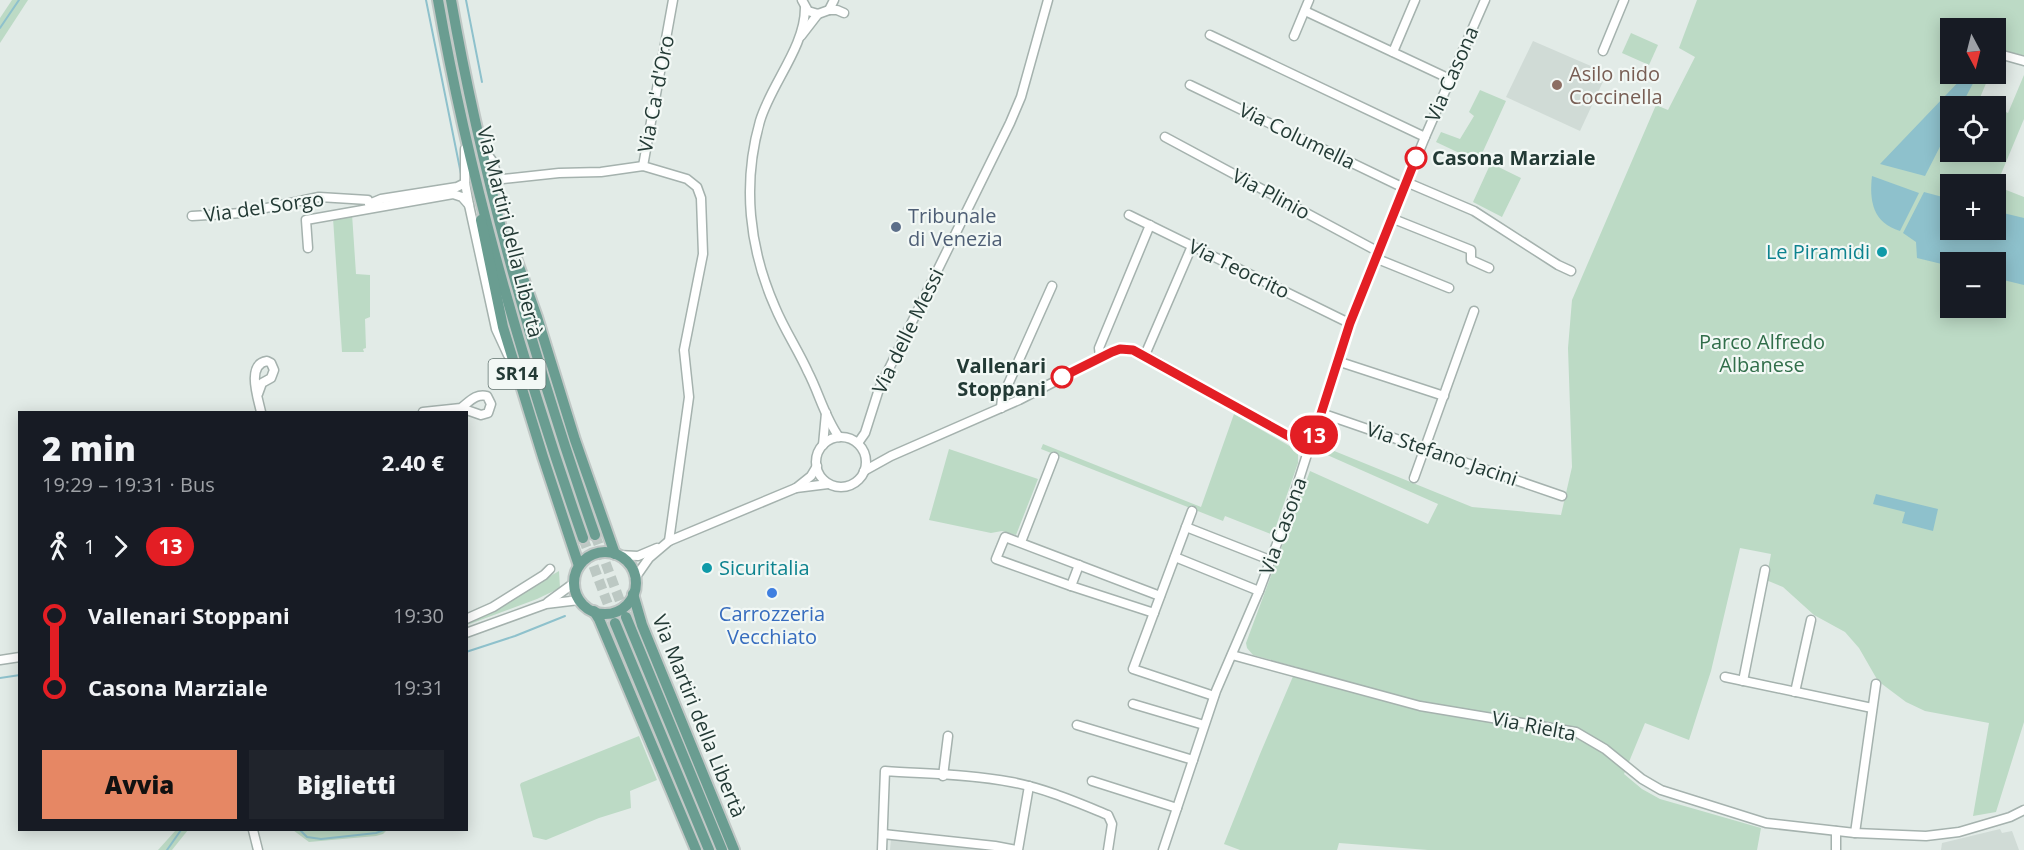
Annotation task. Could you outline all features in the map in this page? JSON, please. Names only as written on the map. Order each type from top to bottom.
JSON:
[{"type":"main road","name":"Via Martiri della Libertà","points":[[438,0],[476,178],[530,377],[584,538]]},
{"type":"main road","name":"Via Martiri della Libertà","points":[[451,0],[498,216],[546,391],[595,535]]},
{"type":"main road","name":"SR14","points":[[476,178],[483,236],[502,327],[579,566]]},
{"type":"main road","name":"SR14","points":[[498,216],[518,262],[573,434],[617,554]]},
{"type":"main road","points":[[594,611],[612,612],[628,603],[633,594],[635,578],[632,569],[617,554],[605,552],[586,558],[579,566],[574,583],[579,600],[594,611],[599,619],[696,850]]},
{"type":"main road","name":"Via Martiri della Libertà","points":[[633,594],[645,632],[734,850]]},
{"type":"main road","name":"Via Martiri della Libertà","points":[[626,617],[722,850]]},
{"type":"main road","points":[[615,623],[709,850]]},
{"type":"street","name":"Via Ca' d'Oro","points":[[668,542],[689,397],[684,350],[702,264],[703,213],[700,192],[693,183],[687,179],[643,166],[673,0]]},
{"type":"street","points":[[803,4],[812,13],[818,14],[829,10],[845,11],[835,0],[829,10]]},
{"type":"street","name":"Via delle Messi","points":[[855,441],[865,429],[879,389],[1012,117],[1048,0]]},
{"type":"street","points":[[1299,0],[1394,52],[1450,79]]},
{"type":"street","points":[[1394,52],[1415,0]]},
{"type":"street","name":"Via Casona","points":[[1232,655],[1291,507],[1337,361],[1376,255],[1485,0]]},
{"type":"street","points":[[1603,51],[1624,0]]},
{"type":"street","points":[[798,39],[803,4]]},
{"type":"street","points":[[1294,36],[1307,5]]},
{"type":"street","points":[[818,14],[798,39],[767,101],[760,121],[749,176],[750,218],[755,250],[775,308],[839,437]]},
{"type":"street","points":[[1210,35],[1425,137]]},
{"type":"street","points":[[2006,56],[2024,61]]},
{"type":"street","name":"Via Columella","points":[[1190,84],[1405,185]]},
{"type":"street","points":[[466,134],[465,183],[469,205],[496,329],[514,363]]},
{"type":"street","name":"Via Plinio","points":[[1165,137],[1376,255]]},
{"type":"street","points":[[481,144],[492,162],[497,177],[503,179],[643,166]]},
{"type":"street","name":"Via del Sorgo","points":[[369,205],[381,199],[460,186],[465,183]]},
{"type":"street","points":[[1405,185],[1474,211],[1571,271]]},
{"type":"street","name":"Via del Sorgo","points":[[308,248],[306,220],[369,205],[453,194],[462,196],[469,205]]},
{"type":"street","name":"Via del Sorgo","points":[[192,216],[242,213],[319,197],[368,200],[369,205]]},
{"type":"street","name":"Via Teocrito","points":[[1129,215],[1350,323]]},
{"type":"street","points":[[1391,218],[1471,249],[1471,260],[1489,268]]},
{"type":"street","points":[[1100,357],[1099,348],[1150,225]]},
{"type":"street","points":[[1145,355],[1192,246]]},
{"type":"street","points":[[1376,255],[1449,288]]},
{"type":"street","points":[[1001,408],[1002,398],[1052,286]]},
{"type":"street","points":[[1414,478],[1474,311]]},
{"type":"street","points":[[864,471],[891,456],[1001,408],[1120,349],[1133,350],[1145,355],[1310,448]]},
{"type":"street","points":[[1337,361],[1444,396]]},
{"type":"street","points":[[258,394],[261,411]]},
{"type":"street","points":[[432,411],[461,408]]},
{"type":"street","points":[[823,445],[839,437],[855,441],[865,454],[867,462],[858,481],[852,485],[837,487],[822,480],[817,458],[823,445],[826,413]]},
{"type":"street","name":"Via Stefano Jacini","points":[[1322,413],[1562,496]]},
{"type":"street","points":[[865,454],[876,457],[891,456]]},
{"type":"street","points":[[1021,543],[1054,457]]},
{"type":"street","points":[[617,554],[638,556],[796,488],[811,476],[817,466]]},
{"type":"street","points":[[796,488],[829,484]]},
{"type":"street","points":[[1192,511],[1132,669],[1214,696]]},
{"type":"street","points":[[1186,527],[1270,560]]},
{"type":"street","points":[[1154,613],[996,559],[1005,537],[1160,596]]},
{"type":"street","points":[[635,578],[645,563],[668,542]]},
{"type":"street","points":[[1175,557],[1258,591]]},
{"type":"street","points":[[1071,586],[1079,565]]},
{"type":"street","points":[[468,618],[493,607],[544,575],[550,568]]},
{"type":"street","points":[[1743,681],[1765,570]]},
{"type":"street","points":[[546,604],[574,583]]},
{"type":"street","points":[[468,632],[546,604],[579,600]]},
{"type":"street","points":[[1795,692],[1811,620]]},
{"type":"street","points":[[1163,850],[1214,696],[1232,655]]},
{"type":"street","name":"Via Rielta","points":[[1232,655],[1420,706],[1568,729],[1593,740],[1641,779],[1669,793],[1766,823],[1855,833],[1926,836],[1959,832],[2010,817],[2024,810]]},
{"type":"street","points":[[0,660],[18,657]]},
{"type":"street","points":[[1725,677],[1872,708]]},
{"type":"street","points":[[1855,833],[1876,684]]},
{"type":"street","points":[[1133,704],[1204,725]]},
{"type":"street","points":[[1077,725],[1193,760]]},
{"type":"street","points":[[943,776],[948,736]]},
{"type":"street","points":[[882,850],[885,771],[992,779],[1029,786],[1108,815],[1112,824],[1108,850]]},
{"type":"street","points":[[1092,782],[1177,808]]},
{"type":"street","points":[[883,834],[1017,850],[1029,786]]},
{"type":"street","points":[[253,831],[258,850]]},
{"type":"street","points":[[1836,831],[1836,850]]},
{"type":"shaded area","name":"Asilo nido Coccinella","points":[[1533,41],[1607,73],[1580,131],[1506,97]]},
{"type":"shaded area","points":[[2000,829],[2002,833],[2012,831],[2019,850],[1941,850],[1942,843]]},
{"type":"shaded area","points":[[891,839],[982,847],[982,850],[890,850]]},
{"type":"green space","points":[[12,0],[28,0],[0,43],[0,18]]},
{"type":"green space","name":"Parco Alfredo Albanese","points":[[1697,0],[2024,0],[2024,59],[2006,55],[2006,18],[1940,18],[1940,84],[1986,84],[1981,96],[1940,96],[1940,162],[2006,162],[2006,112],[2008,113],[2024,75],[2024,119],[2001,174],[1940,174],[1940,240],[2006,240],[2006,190],[2024,197],[2024,722],[1996,812],[1973,816],[1989,723],[1925,711],[1906,702],[1878,681],[1859,648],[1845,632],[1814,615],[1783,587],[1766,580],[1771,554],[1740,548],[1711,671],[1689,740],[1645,723],[1624,774],[1642,789],[1660,799],[1761,828],[1757,850],[1428,850],[1339,843],[1337,850],[1240,850],[1224,844],[1297,667],[1253,655],[1246,643],[1310,471],[1428,524],[1438,504],[1325,454],[1323,457],[1319,455],[1322,446],[1472,507],[1561,515],[1572,467],[1568,348],[1572,300],[1656,105],[1668,110],[1695,57],[1679,48]]},
{"type":"green space","points":[[1631,33],[1658,45],[1649,65],[1622,53]]},
{"type":"green space","points":[[1480,90],[1506,101],[1480,158],[1521,178],[1502,217],[1473,202],[1489,167],[1436,142],[1441,132],[1460,139],[1474,116],[1469,112]]},
{"type":"green space","points":[[352,214],[356,274],[370,275],[370,317],[365,319],[366,348],[363,349],[364,352],[342,352],[333,218]]},
{"type":"green space","points":[[1234,414],[1293,448],[1298,454],[1298,463],[1273,535],[1225,516],[1223,521],[1041,449],[1043,444],[1201,507]]},
{"type":"green space","points":[[949,449],[1038,479],[1016,535],[1002,531],[991,533],[929,520]]},
{"type":"green space","points":[[559,571],[560,588],[468,625],[468,622]]},
{"type":"green space","points":[[639,736],[657,780],[630,791],[631,808],[599,818],[546,840],[533,837],[521,783]]},
{"type":"green space","points":[[175,831],[187,831],[172,850],[158,850]]},
{"type":"green space","points":[[294,831],[386,831],[376,836],[309,842]]},
{"type":"water","points":[[1956,84],[1973,84],[1966,96],[1945,96]]},
{"type":"water","points":[[1940,101],[1940,147],[1925,176],[1880,164]]},
{"type":"water","points":[[1872,176],[1919,193],[1900,231],[1884,223],[1878,217],[1872,202]]},
{"type":"water","points":[[1924,192],[1940,196],[1940,240],[2006,240],[2006,214],[2024,218],[2024,285],[2006,281],[2006,252],[1940,252],[1940,264],[1917,258],[1916,242],[1903,233]]},
{"type":"water","points":[[1876,494],[1938,509],[1933,531],[1902,523],[1905,512],[1873,504]]},
{"type":"waterway","points":[[0,28],[19,0]]},
{"type":"waterway","points":[[426,0],[461,174]]},
{"type":"waterway","points":[[466,0],[482,82]]},
{"type":"waterway","points":[[468,651],[565,616]]},
{"type":"waterway","points":[[0,678],[18,675]]},
{"type":"waterway","points":[[167,850],[180,831]]},
{"type":"waterway","points":[[301,831],[307,837],[321,839],[381,831]]},
{"type":"tunnel","points":[[595,535],[626,617]]},
{"type":"tunnel","points":[[583,538],[615,623]]},
{"type":"bus line","name":"13","points":[[1062,377],[1112,352],[1120,349],[1133,350],[1310,448],[1350,323],[1416,158]]},
{"type":"place","name":"Asilo nido Coccinella","points":[[1557,85]]},
{"type":"place","name":"Casona Marziale","points":[[1416,158]]},
{"type":"place","name":"Tribunale di Venezia","points":[[896,227]]},
{"type":"place","name":"Le Piramidi","points":[[1882,252]]},
{"type":"place","name":"Vallenari Stoppani","points":[[1062,377]]},
{"type":"place","name":"Sicuritalia","points":[[707,568]]},
{"type":"place","name":"Carrozzeria Vecchiato","points":[[772,593]]}]
